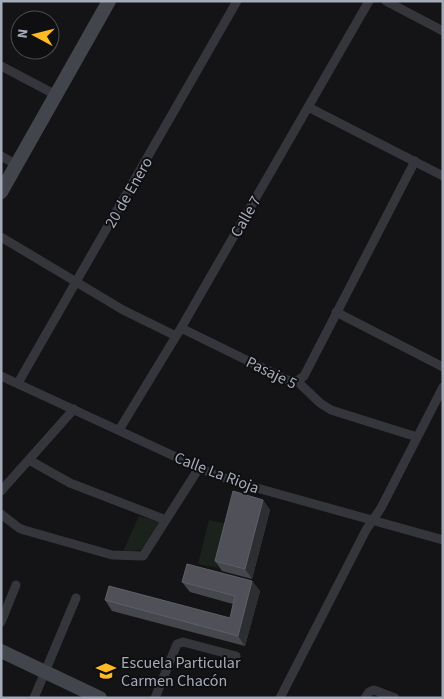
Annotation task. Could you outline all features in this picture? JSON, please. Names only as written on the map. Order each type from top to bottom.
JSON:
[{"type":"street","points":[[1,192],[109,1]]},
{"type":"street","name":"20 de Enero","points":[[18,383],[237,1]]},
{"type":"street","name":"Calle 7","points":[[119,430],[178,332],[369,1]]},
{"type":"street","points":[[386,1],[443,31]]},
{"type":"street","points":[[1,66],[56,95]]},
{"type":"street","points":[[308,107],[443,176]]},
{"type":"street","points":[[1,156],[17,165]]},
{"type":"street","points":[[297,381],[304,376],[415,162]]},
{"type":"street","name":"Pasaje 5","points":[[1,237],[139,319],[178,332],[287,380],[297,381],[320,403],[331,410],[417,437]]},
{"type":"street","points":[[336,312],[443,367]]},
{"type":"street","name":"Calle La Rioja","points":[[1,376],[74,408],[199,468],[235,482],[443,540]]},
{"type":"street","points":[[280,698],[366,530],[381,508],[417,437],[440,402],[443,387]]},
{"type":"street","points":[[1,491],[74,408]]},
{"type":"street","points":[[29,460],[70,483],[166,520]]},
{"type":"street","points":[[1,514],[24,530],[112,555],[143,556],[199,468]]},
{"type":"street","points":[[1,622],[16,585]]},
{"type":"street","points":[[34,698],[76,598]]},
{"type":"street","points":[[155,698],[177,644],[183,642],[236,656]]},
{"type":"street","points":[[1,651],[100,698]]},
{"type":"street","points":[[366,696],[374,690],[395,698]]},
{"type":"shaded area","points":[[139,516],[159,522],[141,550],[123,551]]},
{"type":"shaded area","points":[[209,520],[228,524],[217,568],[198,564]]},
{"type":"building","points":[[233,491],[263,500],[245,569],[215,561]]},
{"type":"building","points":[[187,564],[252,581],[238,636],[105,600],[109,586],[230,618],[235,596],[182,582]]},
{"type":"place","name":"Escuela Particular Carmen Chacón","points":[[106,671]]}]
